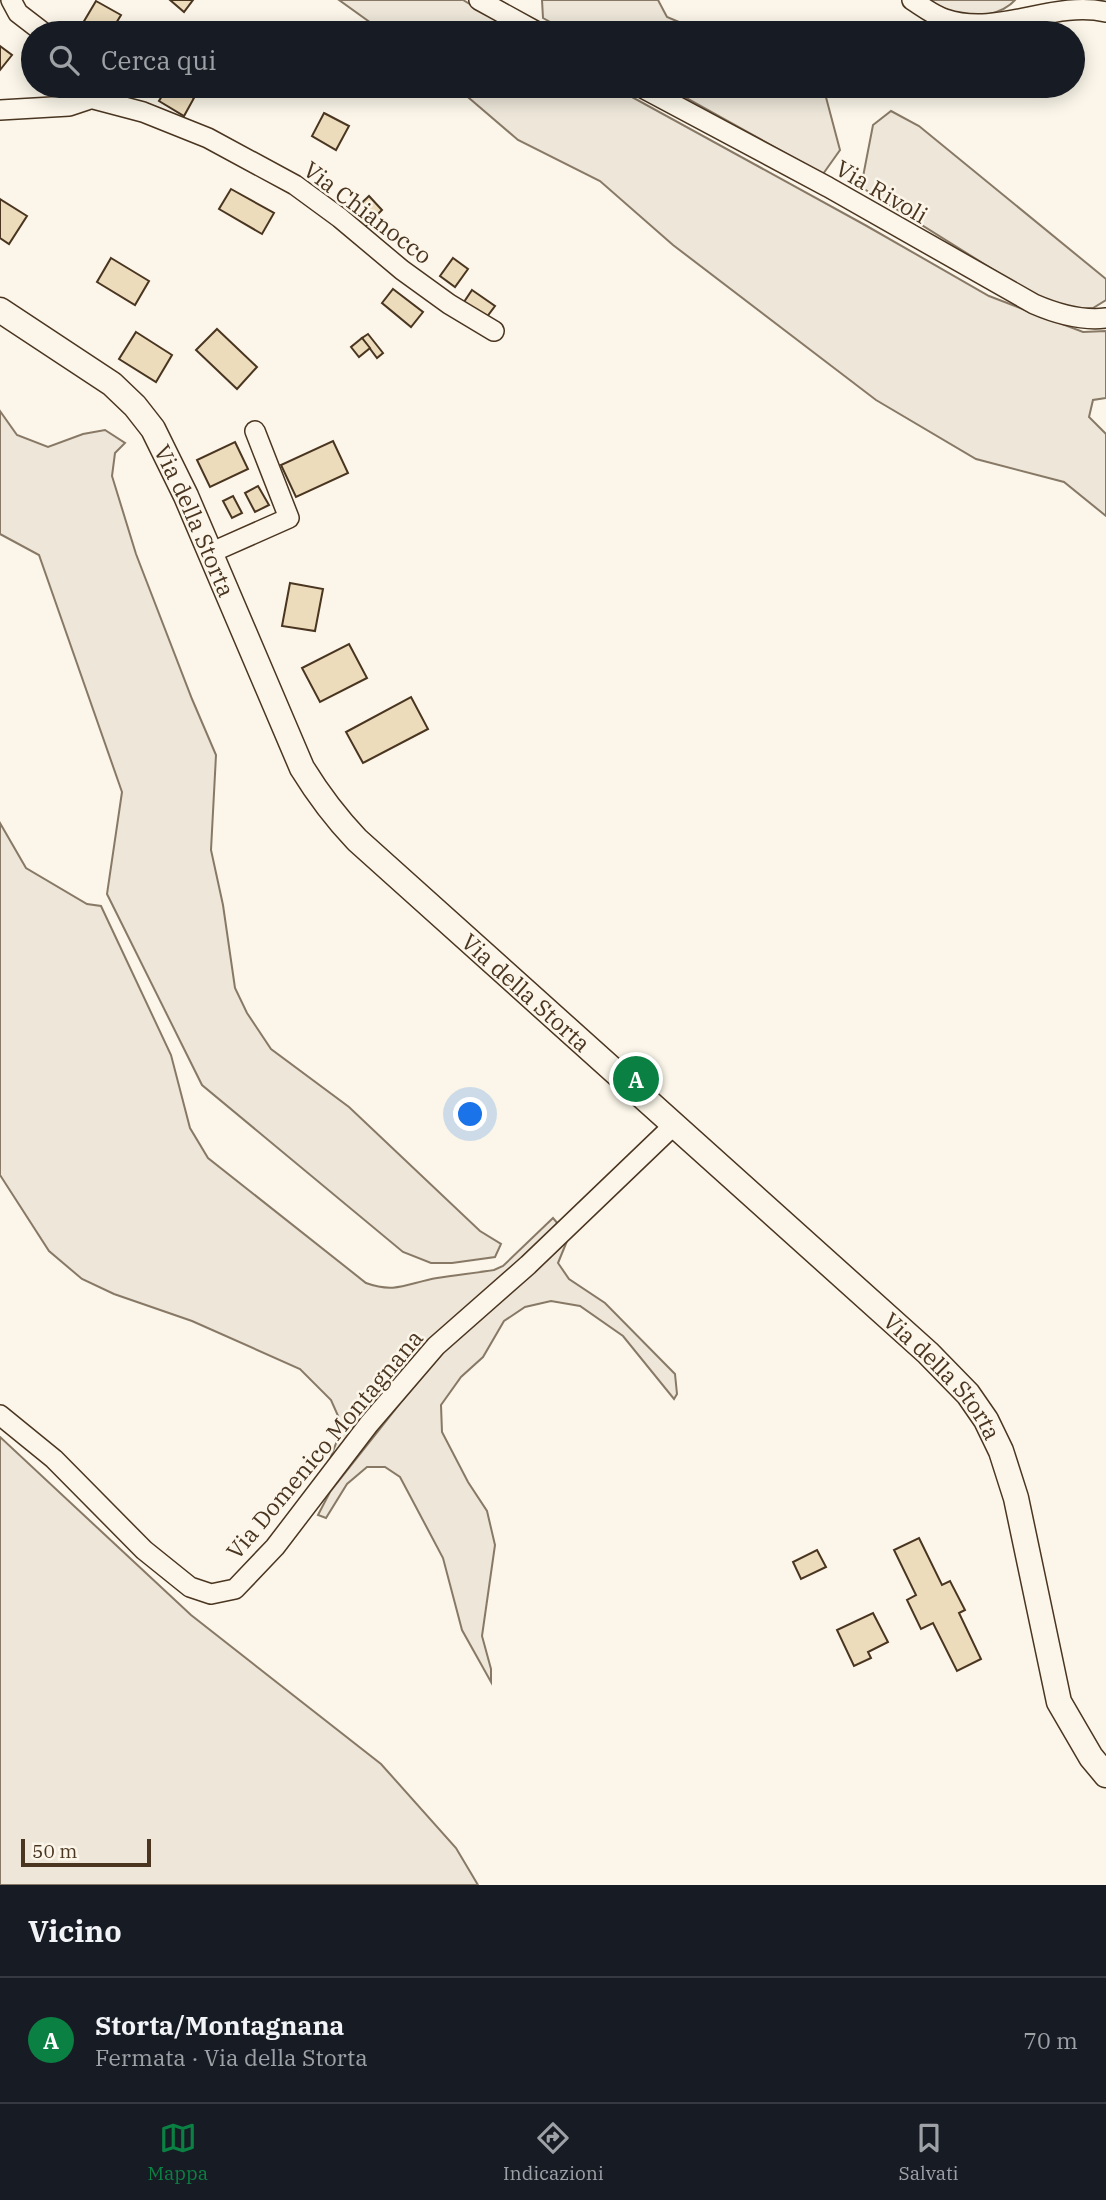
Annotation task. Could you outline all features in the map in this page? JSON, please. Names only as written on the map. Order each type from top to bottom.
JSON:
[{"type":"main road","name":"Via della Storta","points":[[0,310],[112,384],[135,406],[153,429],[174,470],[302,768],[328,807],[356,840],[928,1353],[968,1394],[986,1420],[1001,1451],[1016,1498],[1059,1702],[1091,1757],[1106,1775]]},
{"type":"street","points":[[11,0],[18,13],[28,21]]},
{"type":"street","points":[[479,0],[517,21]]},
{"type":"street","points":[[912,0],[930,13],[952,21]]},
{"type":"street","points":[[1000,21],[1080,8],[1106,12]]},
{"type":"street","points":[[0,110],[69,106],[83,98]]},
{"type":"street","name":"Via Chianocco","points":[[108,98],[208,138],[295,185],[341,218],[410,276],[494,331]]},
{"type":"street","name":"Via Rivoli","points":[[661,98],[828,187],[1034,304],[1053,313],[1078,318],[1106,318]]},
{"type":"street","points":[[210,553],[289,518],[255,431]]},
{"type":"street","name":"Via Domenico Montagnana","points":[[0,1415],[54,1459],[144,1550],[190,1587],[211,1594],[235,1589],[275,1547],[369,1424],[436,1346],[528,1265],[674,1125]]},
{"type":"shaded area","points":[[339,0],[463,0],[498,21],[368,21]]},
{"type":"shaded area","points":[[542,0],[658,0],[667,17],[676,21],[548,21],[543,18]]},
{"type":"shaded area","points":[[920,0],[1015,0],[996,12],[964,17],[948,14]]},
{"type":"shaded area","points":[[469,98],[634,98],[989,296],[1083,332],[1106,331],[1106,398],[1093,400],[1089,417],[1106,434],[1106,516],[1064,482],[976,459],[876,400],[673,245],[600,181],[518,140]]},
{"type":"shaded area","points":[[687,98],[826,98],[840,150],[823,174]]},
{"type":"shaded area","points":[[891,111],[919,126],[1106,279],[1106,300],[1093,308],[1070,310],[1032,294],[861,187],[873,125]]},
{"type":"shaded area","points":[[0,411],[17,435],[48,447],[83,434],[105,430],[125,443],[115,453],[112,476],[136,554],[216,755],[211,850],[223,905],[235,988],[247,1013],[271,1049],[349,1107],[480,1231],[501,1244],[495,1257],[431,1263],[403,1252],[202,1085],[107,894],[122,792],[39,555],[0,534]]},
{"type":"shaded area","points":[[0,823],[26,868],[87,904],[101,906],[171,1055],[190,1128],[208,1158],[366,1283],[394,1288],[437,1278],[494,1270],[503,1266],[553,1218],[559,1225],[404,1374],[388,1381],[375,1408],[330,1459],[338,1438],[339,1418],[331,1400],[300,1369],[192,1321],[114,1294],[82,1279],[49,1251],[0,1175]]},
{"type":"shaded area","points":[[567,1241],[558,1263],[569,1279],[605,1303],[675,1374],[677,1394],[674,1399],[623,1336],[580,1306],[551,1301],[525,1307],[504,1321],[483,1357],[461,1377],[441,1405],[442,1432],[468,1482],[487,1511],[495,1545],[482,1636],[491,1669],[491,1682],[462,1630],[443,1558],[400,1477],[385,1467],[367,1467],[347,1484],[326,1518],[318,1515],[330,1492],[462,1330],[528,1278]]},
{"type":"shaded area","points":[[0,1437],[191,1615],[381,1764],[456,1848],[478,1885],[0,1885]]},
{"type":"building","points":[[170,0],[193,0],[184,12]]},
{"type":"building","points":[[96,1],[121,15],[117,21],[84,21]]},
{"type":"building","points":[[0,46],[12,55],[0,70]]},
{"type":"building","points":[[161,98],[194,98],[184,116],[159,101]]},
{"type":"building","points":[[324,113],[349,126],[336,150],[312,136]]},
{"type":"building","points":[[231,189],[274,213],[262,234],[219,209]]},
{"type":"building","points":[[369,196],[382,210],[365,227],[351,213]]},
{"type":"building","points":[[0,199],[27,216],[9,244],[0,238]]},
{"type":"building","points":[[111,258],[149,281],[135,305],[97,282]]},
{"type":"building","points":[[453,258],[468,269],[455,287],[440,276]]},
{"type":"building","points":[[393,289],[423,312],[411,327],[382,303]]},
{"type":"building","points":[[472,290],[495,306],[486,318],[464,302]]},
{"type":"building","points":[[217,329],[257,367],[237,389],[196,350]]},
{"type":"building","points":[[136,332],[172,355],[156,382],[119,359]]},
{"type":"building","points":[[368,334],[383,353],[377,358],[362,338]]},
{"type":"building","points":[[362,338],[370,348],[359,357],[351,347]]},
{"type":"building","points":[[333,441],[348,473],[296,497],[281,465]]},
{"type":"building","points":[[235,442],[248,469],[210,487],[197,460]]},
{"type":"building","points":[[258,486],[269,505],[255,512],[245,493]]},
{"type":"building","points":[[233,496],[242,513],[232,518],[223,501]]},
{"type":"building","points":[[290,583],[323,589],[315,631],[282,626]]},
{"type":"building","points":[[349,644],[367,678],[320,702],[302,668]]},
{"type":"building","points":[[411,697],[428,729],[363,763],[346,732]]},
{"type":"building","points":[[919,1538],[942,1585],[950,1581],[965,1610],[959,1613],[981,1659],[957,1671],[933,1623],[921,1629],[907,1600],[916,1595],[894,1550]]},
{"type":"building","points":[[817,1550],[826,1567],[801,1579],[793,1562]]},
{"type":"building","points":[[873,1613],[888,1642],[868,1652],[871,1658],[854,1666],[837,1630]]},
{"type":"place","name":"Storta/Montagnana","points":[[636,1079]]}]
